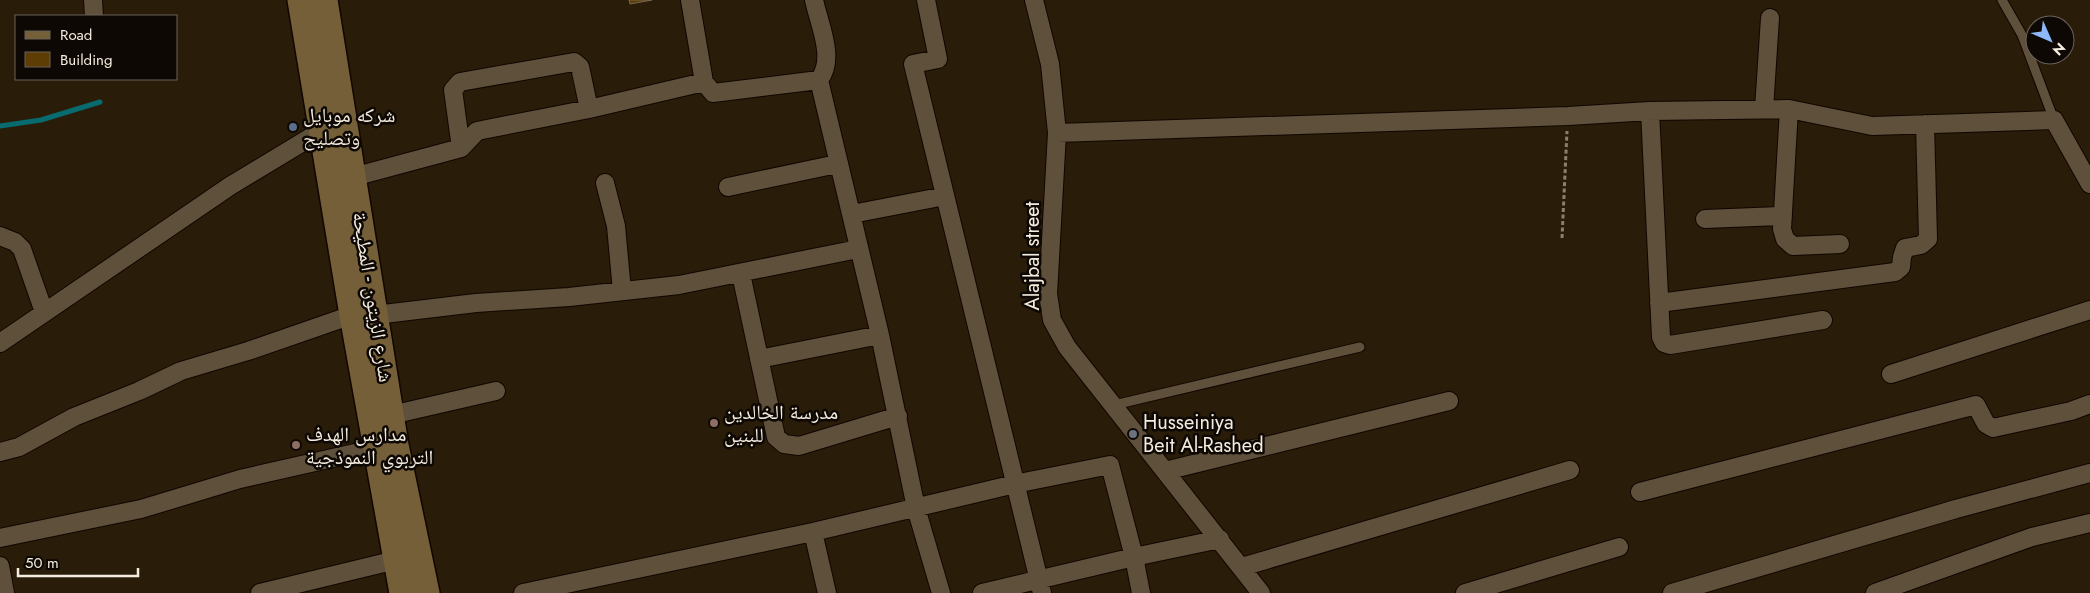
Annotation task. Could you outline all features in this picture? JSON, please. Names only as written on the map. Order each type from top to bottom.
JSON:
[{"type":"main road","name":"شارع الزيتون - المطيحة","points":[[300,0],[322,131],[364,315],[391,415],[427,593]]},
{"type":"main road","name":"شارع الزيتون - المطيحة","points":[[325,0],[353,177],[377,448],[402,593]]},
{"type":"street","points":[[92,0],[94,15]]},
{"type":"street","points":[[690,0],[704,82],[713,93],[819,80],[824,73],[828,60],[814,0]]},
{"type":"street","points":[[926,0],[938,59],[913,64],[1040,587]]},
{"type":"street","name":"Alajbal street","points":[[1034,0],[1050,64],[1057,133],[1048,294],[1052,320],[1067,347],[1261,593]]},
{"type":"street","points":[[1764,110],[1770,18]]},
{"type":"street","points":[[461,148],[453,90],[460,82],[574,62],[580,67],[589,109]]},
{"type":"street","points":[[819,80],[880,335],[916,508],[941,593]]},
{"type":"street","points":[[353,177],[461,148],[478,132],[589,109],[704,82]]},
{"type":"street","points":[[1057,133],[1568,116],[1650,111],[1789,109],[1872,126],[2054,120],[2090,184]]},
{"type":"street","points":[[1789,109],[1783,216],[1785,239],[1792,246],[1840,244]]},
{"type":"street","points":[[1650,111],[1661,337],[1664,343],[1670,345],[1823,320]]},
{"type":"street","points":[[1659,303],[1895,272],[1901,267],[1902,257],[1906,248],[1921,245],[1928,239],[1924,124]]},
{"type":"street","points":[[0,343],[230,186],[322,131]]},
{"type":"street","points":[[728,187],[838,164]]},
{"type":"street","points":[[605,183],[616,226],[622,291]]},
{"type":"street","points":[[852,214],[945,196]]},
{"type":"street","points":[[1705,219],[1783,216]]},
{"type":"street","points":[[0,236],[15,242],[22,250],[44,312]]},
{"type":"street","points":[[0,452],[19,447],[74,417],[139,392],[181,371],[364,315],[679,285],[858,249]]},
{"type":"street","points":[[741,274],[776,437],[784,444],[799,446],[898,416]]},
{"type":"street","points":[[1891,374],[2090,310]]},
{"type":"street","points":[[759,359],[880,335]]},
{"type":"street","points":[[391,415],[496,391]]},
{"type":"street","points":[[1166,471],[1450,401]]},
{"type":"street","points":[[1640,492],[1976,406],[1986,424],[1993,428],[2071,411],[2090,404]]},
{"type":"street","points":[[0,538],[141,510],[240,479],[377,448]]},
{"type":"street","points":[[523,593],[812,532],[1015,484],[1110,465],[1134,557],[1141,593]]},
{"type":"street","points":[[1242,567],[1570,470]]},
{"type":"street","points":[[1672,593],[1956,508],[2090,473]]},
{"type":"street","points":[[1876,593],[2032,538],[2090,523]]},
{"type":"street","points":[[812,532],[827,593]]},
{"type":"street","points":[[982,593],[1040,587],[1134,557],[1220,540]]},
{"type":"street","points":[[1465,593],[1619,547]]},
{"type":"street","points":[[260,593],[396,560]]},
{"type":"street","points":[[0,566],[6,593]]},
{"type":"lane","points":[[2002,0],[2022,35],[2054,120]]},
{"type":"lane","points":[[1114,405],[1360,347]]},
{"type":"path","points":[[1562,238],[1568,116]]},
{"type":"building","points":[[629,0],[652,0],[630,4]]},
{"type":"waterway","points":[[0,126],[41,120],[100,102]]},
{"type":"place","name":"شركه موبايل وتصليح","points":[[293,127]]},
{"type":"place","name":"مدرسة الخالدين للبنين","points":[[714,423]]},
{"type":"place","name":"Husseiniya Beit Al-Rashed","points":[[1133,434]]},
{"type":"place","name":"مدارس الهدف التربوي النموذجية","points":[[296,445]]}]
